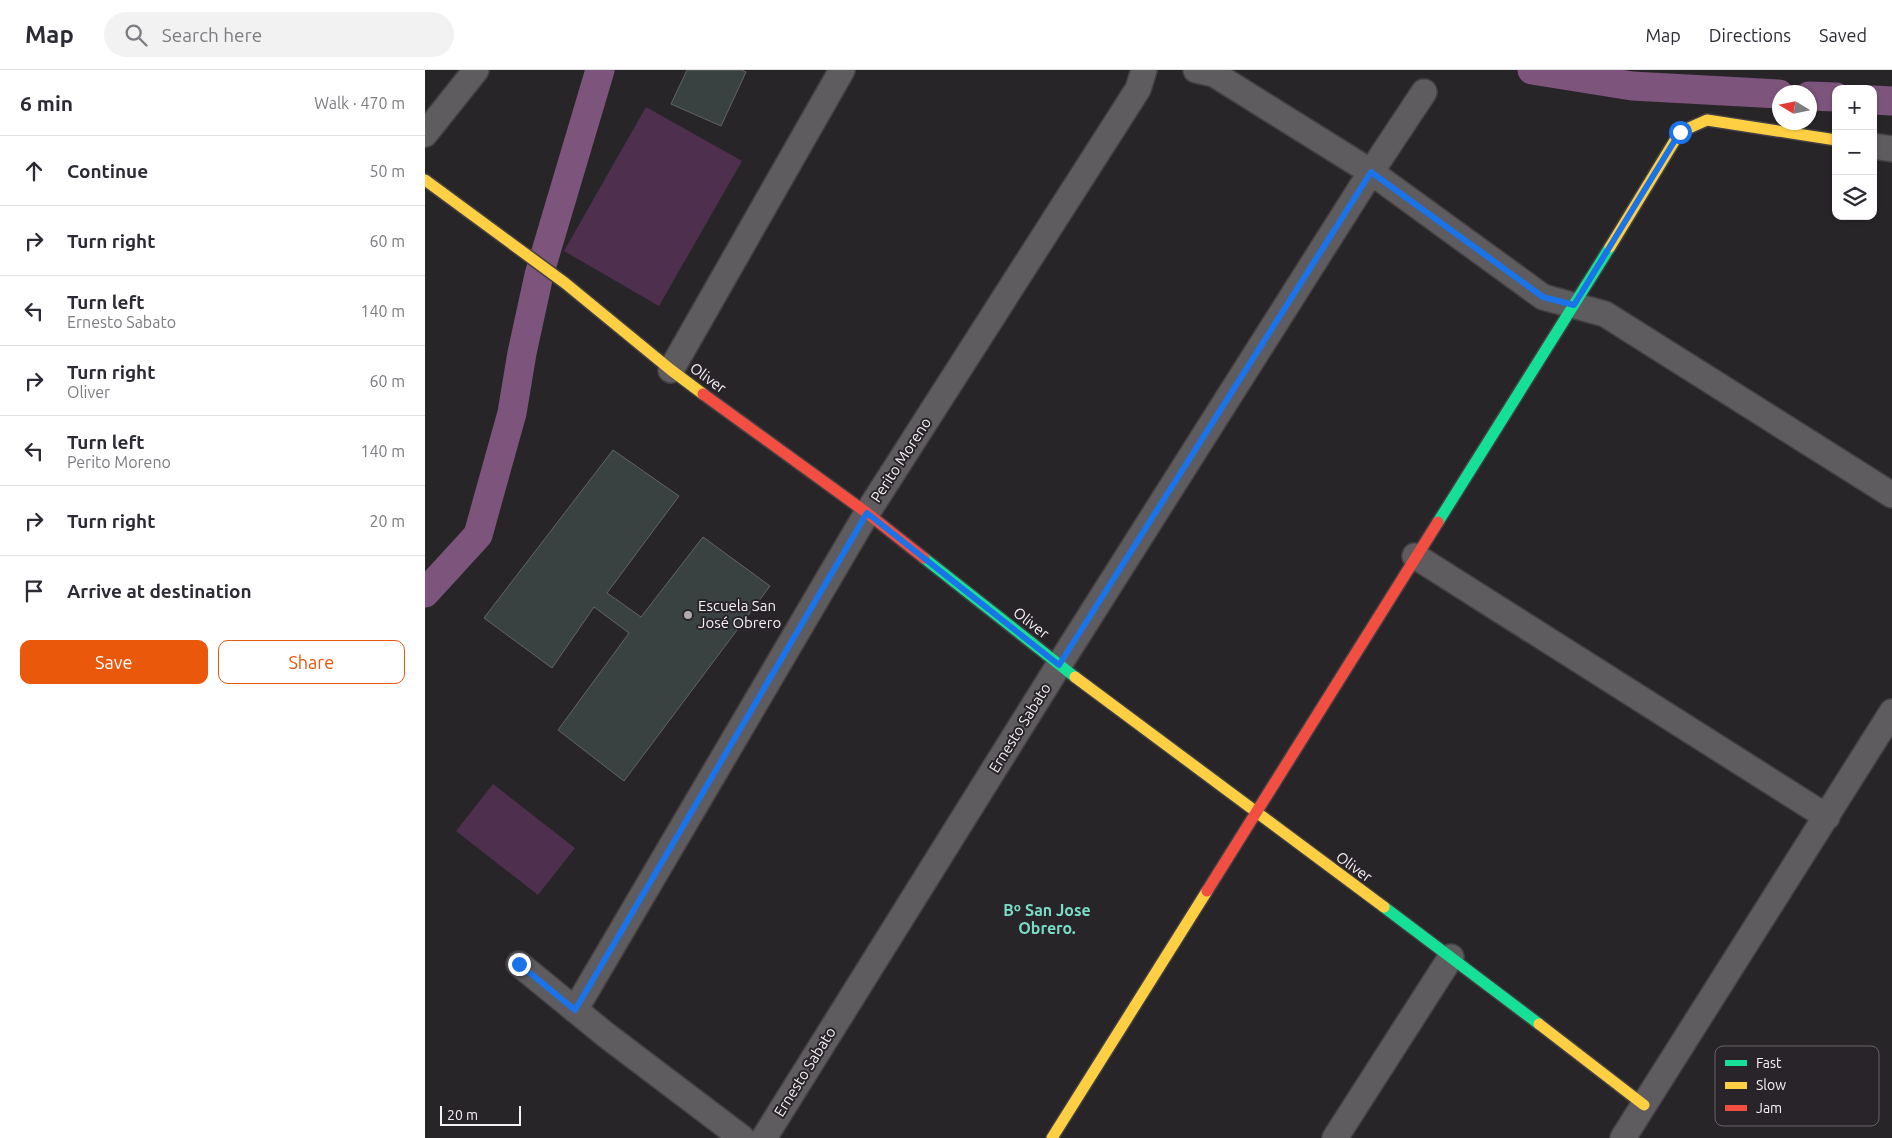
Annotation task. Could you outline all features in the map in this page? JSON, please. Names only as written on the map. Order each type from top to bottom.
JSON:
[{"type":"street","points":[[425,134],[477,70]]},
{"type":"street","points":[[671,370],[842,70]]},
{"type":"street","name":"Perito Moreno","points":[[575,1010],[867,513],[1138,89],[1144,70]]},
{"type":"street","points":[[1197,70],[1214,74],[1371,172],[1543,297],[1605,314],[1892,495]]},
{"type":"street","name":"Ernesto Sabato","points":[[764,1138],[1059,665],[1371,172],[1424,92]]},
{"type":"street","points":[[1052,1138],[1574,305],[1680,132],[1707,120],[1832,139]]},
{"type":"street","points":[[1877,147],[1892,149]]},
{"type":"street","name":"Oliver","points":[[425,180],[565,283],[671,370],[867,513],[1059,665],[1255,813],[1451,957],[1644,1105]]},
{"type":"street","points":[[1415,556],[1827,816]]},
{"type":"street","points":[[1623,1138],[1892,712]]},
{"type":"street","points":[[1335,1138],[1451,957]]},
{"type":"street","points":[[519,964],[575,1010],[742,1138]]},
{"type":"shaded area","points":[[646,107],[742,161],[659,306],[564,251]]},
{"type":"shaded area","points":[[493,784],[575,848],[538,895],[456,831]]},
{"type":"building","points":[[687,70],[742,70],[746,72],[721,126],[671,104]]},
{"type":"building","points":[[613,450],[679,496],[607,593],[641,617],[703,537],[770,586],[624,781],[558,730],[629,633],[594,607],[552,668],[484,618]]},
{"type":"waterway","points":[[425,593],[478,535],[512,413],[522,353],[539,275],[600,70]]},
{"type":"waterway","points":[[1532,70],[1632,86],[1772,94]]},
{"type":"waterway","points":[[1817,96],[1832,97]]},
{"type":"waterway","points":[[1877,100],[1892,101]]},
{"type":"traffic: fast","points":[[1438,522],[1610,247]]},
{"type":"traffic: fast","points":[[924,558],[1075,677]]},
{"type":"traffic: fast","points":[[1384,907],[1539,1024]]},
{"type":"traffic: slow","points":[[1610,247],[1680,132],[1707,120],[1832,139]]},
{"type":"traffic: slow","points":[[425,180],[565,283],[703,394]]},
{"type":"traffic: slow","points":[[1075,677],[1384,907]]},
{"type":"traffic: slow","points":[[1052,1138],[1207,891]]},
{"type":"traffic: slow","points":[[1539,1024],[1644,1105]]},
{"type":"traffic: jam","points":[[703,394],[867,513],[924,558]]},
{"type":"traffic: jam","points":[[1207,891],[1438,522]]},
{"type":"place","name":"Escuela San José Obrero","points":[[688,615]]},
{"type":"district","name":"Bº San Jose Obrero.","points":[[1047,919]]},
{"type":"route","points":[[519,964],[575,1010],[598,974],[867,513],[1059,665],[1371,172],[1543,297],[1574,305],[1680,132]]}]
